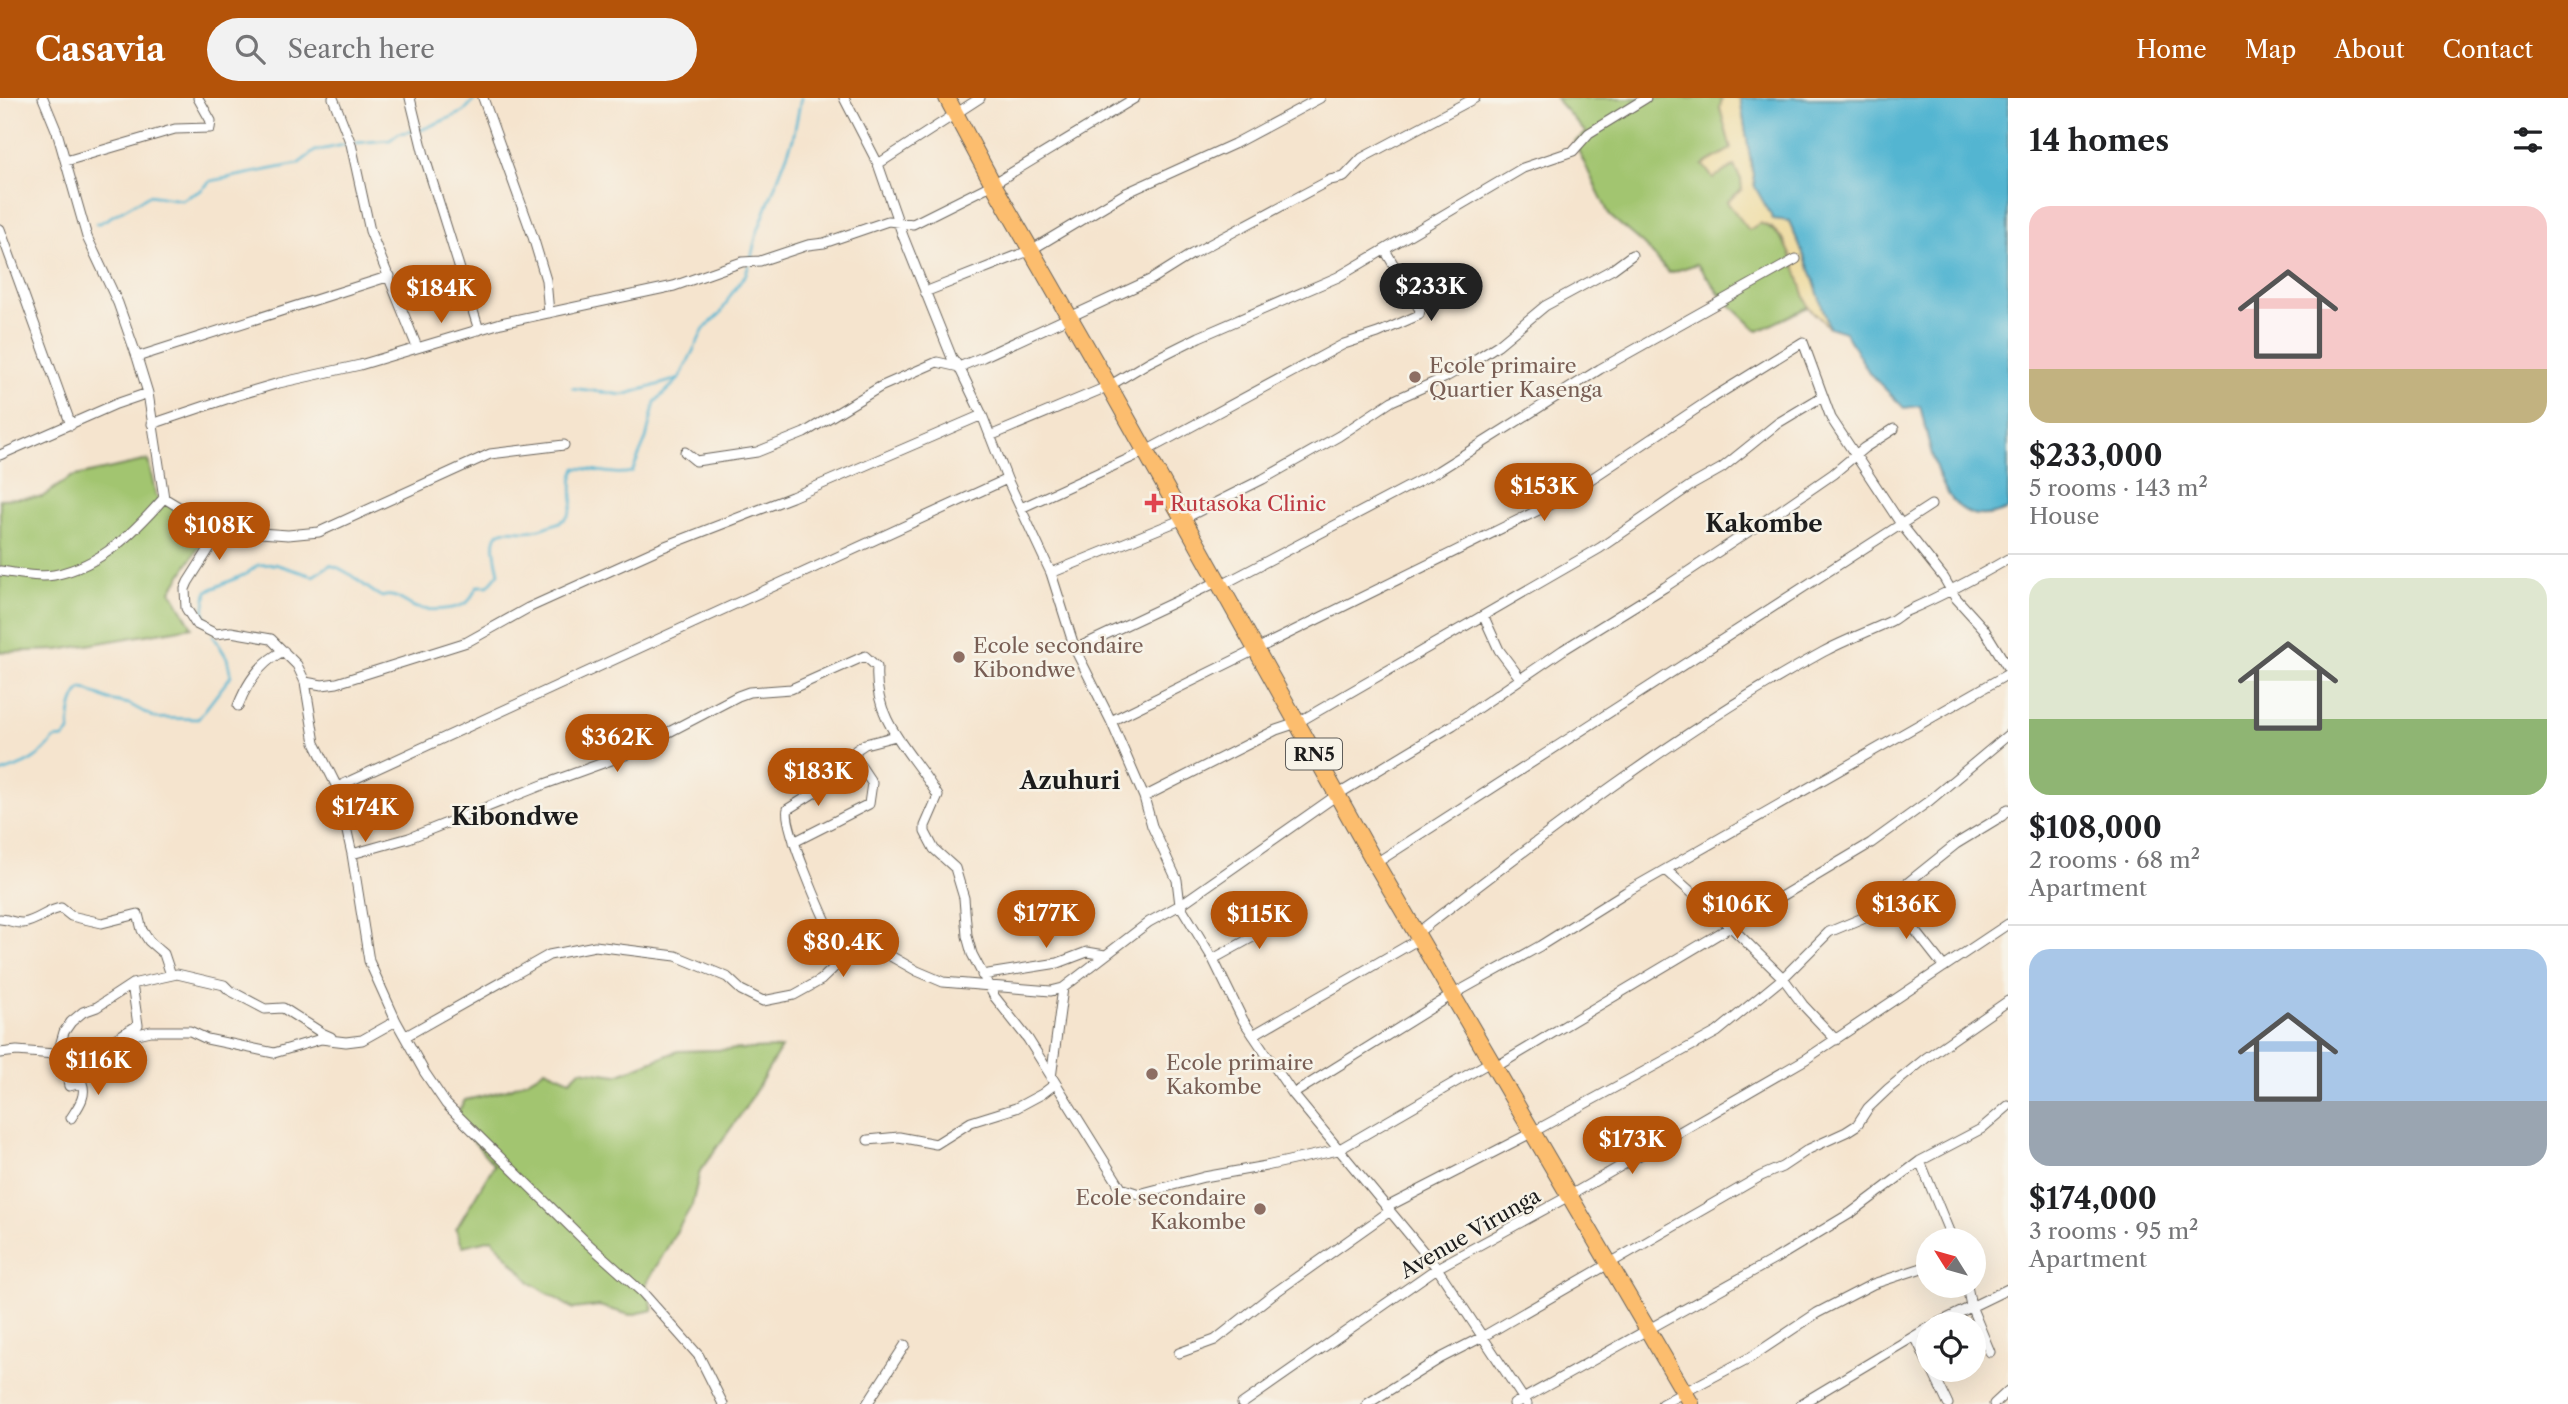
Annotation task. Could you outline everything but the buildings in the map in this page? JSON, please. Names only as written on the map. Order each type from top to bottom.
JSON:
[{"type":"highway","name":"RN5","points":[[947,98],[1337,795],[1687,1398]]},
{"type":"street","points":[[43,98],[66,160],[88,237],[118,303],[148,393],[164,498],[217,530],[288,535],[319,532],[490,454],[564,445]]},
{"type":"street","points":[[66,160],[175,129],[210,128],[211,121],[198,98]]},
{"type":"street","points":[[333,98],[351,144],[370,231],[417,347]]},
{"type":"street","points":[[410,98],[424,155],[479,330]]},
{"type":"street","points":[[483,98],[533,237],[546,280],[549,313]]},
{"type":"street","points":[[844,98],[878,164],[952,358],[982,415],[1007,479],[1051,573],[1075,649],[1111,721],[1144,797],[1152,826],[1177,880],[1180,905],[1213,959],[1253,1035],[1293,1094],[1437,1268],[1525,1401]]},
{"type":"street","points":[[878,164],[980,98]]},
{"type":"street","points":[[152,425],[234,396],[360,365],[479,330],[674,286],[742,262],[760,261],[888,221],[913,224],[993,184],[1135,98]]},
{"type":"street","points":[[925,292],[1031,250],[1126,193],[1234,144],[1320,98]]},
{"type":"street","points":[[685,452],[696,461],[757,452],[804,433],[880,387],[937,362],[959,367],[1070,319],[1152,279],[1192,254],[1330,180],[1344,177],[1362,158],[1475,98]]},
{"type":"street","points":[[990,436],[1109,386],[1199,337],[1338,277],[1523,168],[1573,151],[1589,133],[1646,98]]},
{"type":"street","points":[[0,229],[71,425]]},
{"type":"street","points":[[1021,508],[1146,452],[1344,344],[1419,315],[1420,310],[1385,250]]},
{"type":"street","points":[[1051,573],[1183,519],[1263,479],[1339,436],[1392,401],[1454,372],[1498,345],[1545,306],[1613,269],[1632,255]]},
{"type":"street","points":[[1075,649],[1218,584],[1438,471],[1600,369],[1796,259]]},
{"type":"street","points":[[137,357],[390,276]]},
{"type":"street","points":[[1111,721],[1561,499],[1714,397],[1803,342],[1831,418],[1901,524],[1984,629],[2008,668]]},
{"type":"street","points":[[0,455],[116,404],[148,393]]},
{"type":"street","points":[[1144,797],[1276,730],[1297,723],[1484,617],[1630,529],[1690,486],[1722,468],[1777,423],[1823,397]]},
{"type":"street","points":[[305,682],[322,685],[337,683],[467,642],[528,608],[663,547],[792,496],[982,415]]},
{"type":"street","points":[[406,1036],[550,956],[594,946],[676,956],[727,977],[741,990],[763,1001],[794,995],[821,980],[848,954],[871,945],[917,971],[943,982],[1051,991],[1063,988],[1149,922],[1180,905],[1337,795],[1442,732],[1520,678],[1776,514],[1894,429]]},
{"type":"street","points":[[337,788],[566,680],[1007,479]]},
{"type":"street","points":[[0,571],[52,575],[100,559],[142,523],[164,498]]},
{"type":"street","points":[[1376,863],[1931,505]]},
{"type":"street","points":[[217,530],[216,538],[185,589],[186,608],[190,618],[203,629],[216,634],[231,632],[271,639],[297,665],[305,682],[315,743],[337,788],[352,854],[369,961],[396,1021],[425,1073],[446,1104],[585,1241],[643,1293],[699,1356],[723,1404]]},
{"type":"street","points":[[1253,1035],[1418,937],[1559,826],[1682,738],[1822,653],[1933,600],[1951,588],[1969,583],[2008,559]]},
{"type":"street","points":[[1484,617],[1499,650],[1520,678]]},
{"type":"street","points":[[238,706],[258,670],[271,657],[284,651]]},
{"type":"street","points":[[352,854],[409,838],[625,755],[738,696],[749,692],[791,689],[865,656],[877,667],[877,691],[881,708],[896,736],[938,796],[925,832],[934,849],[956,868],[965,906],[967,936],[987,986],[1015,1021],[1121,1188],[1139,1194],[1204,1177],[1338,1150],[1492,1065],[1871,843],[1929,801],[2008,736]]},
{"type":"street","points":[[1293,1094],[1452,995],[2008,674]]},
{"type":"street","points":[[794,842],[869,804],[872,783],[859,765],[855,753],[860,746],[896,736]]},
{"type":"street","points":[[848,954],[833,935],[794,842],[786,816],[788,809],[859,765]]},
{"type":"street","points":[[1179,1353],[1214,1340],[1389,1209],[1717,1031],[1783,978],[1829,932],[1865,918],[1956,844],[2002,816],[2008,809]]},
{"type":"street","points":[[1666,870],[1731,927],[1783,978],[1803,1005],[1836,1040]]},
{"type":"street","points":[[1889,897],[1944,967]]},
{"type":"street","points":[[0,919],[20,924],[40,919],[61,908],[71,916],[102,923],[138,914],[142,930],[149,941],[164,954],[171,975]]},
{"type":"street","points":[[1213,959],[1291,916]]},
{"type":"street","name":"Avenue Virunga","points":[[1242,1404],[1437,1268],[1569,1196],[1836,1040],[2008,924]]},
{"type":"street","points":[[982,975],[1058,963],[1087,952],[1105,955]]},
{"type":"street","points":[[58,1054],[64,1032],[83,1012],[97,1007],[132,984],[171,975],[186,975],[224,985],[265,1009],[283,1009],[322,1034],[346,1042]]},
{"type":"street","points":[[114,1040],[138,1025],[132,984]]},
{"type":"street","points":[[868,1140],[899,1137],[936,1144],[971,1122],[986,1119],[1031,1100],[1053,1081],[1063,988]]},
{"type":"street","points":[[1367,1404],[1441,1357],[1482,1337],[1761,1176],[1782,1167],[1809,1149],[1846,1132],[1857,1125],[1868,1108],[1888,1089],[1916,1066],[2008,1001]]},
{"type":"street","points":[[71,1118],[82,1101],[84,1088],[82,1083],[69,1086],[66,1072],[71,1062],[94,1044],[151,1031],[190,1031],[207,1040],[274,1053],[321,1039],[346,1042],[362,1040],[396,1021]]},
{"type":"street","points":[[0,1053],[17,1051],[79,1056]]},
{"type":"street","points":[[1514,1404],[1525,1401],[1775,1259],[1851,1213],[1920,1161],[1981,1129],[2008,1106]]},
{"type":"street","points":[[1920,1161],[1948,1228]]},
{"type":"street","points":[[1662,1404],[1687,1398],[1817,1313],[1873,1284],[1916,1270]]},
{"type":"street","points":[[1959,1312],[2008,1289]]},
{"type":"street","points":[[1969,1298],[1990,1352]]},
{"type":"street","points":[[1801,1404],[1914,1336],[1916,1340]]},
{"type":"street","points":[[867,1404],[905,1345]]},
{"type":"street","points":[[1938,1382],[1948,1404]]},
{"type":"street","points":[[1994,1404],[2008,1391]]},
{"type":"green space","points":[[1555,98],[1722,98],[1720,108],[1731,149],[1704,165],[1734,166],[1741,179],[1742,189],[1727,202],[1749,229],[1760,223],[1780,237],[1793,258],[1808,307],[1758,331],[1724,299],[1697,264],[1669,273],[1644,245],[1610,216],[1574,142],[1586,133]]},
{"type":"green space","points":[[148,460],[156,496],[209,531],[171,591],[192,627],[58,650],[0,652],[0,499],[42,497],[71,477]]},
{"type":"green space","points":[[781,1048],[744,1110],[700,1171],[692,1205],[646,1284],[653,1310],[630,1315],[599,1306],[573,1309],[531,1283],[492,1239],[462,1245],[456,1229],[494,1165],[454,1119],[465,1100],[517,1085],[545,1069],[570,1080],[580,1070],[617,1075],[678,1051]]},
{"type":"sand","points":[[1722,98],[1740,98],[1755,187],[1789,221],[1811,272],[1829,327],[1808,307],[1784,240],[1771,227],[1760,223],[1749,230],[1727,202],[1742,189],[1741,179],[1734,166],[1713,178],[1703,165],[1731,149],[1720,108]]},
{"type":"water","points":[[1740,98],[2008,98],[2008,509],[1985,515],[1968,512],[1954,502],[1943,486],[1935,466],[1920,406],[1904,408],[1870,374],[1845,332],[1829,327],[1811,272],[1789,221],[1773,219],[1755,187]]},
{"type":"waterway","points":[[421,130],[463,112],[476,98]]},
{"type":"waterway","points":[[751,258],[757,233],[793,139],[801,98]]},
{"type":"waterway","points":[[355,143],[390,140],[399,133],[415,131]]},
{"type":"waterway","points":[[96,223],[149,195],[181,200],[200,191],[211,181],[298,164],[315,151],[348,144]]},
{"type":"waterway","points":[[209,626],[204,613],[207,591],[246,574],[258,565],[275,564],[313,576],[330,565],[344,571],[382,597],[396,597],[417,608],[442,609],[466,603],[478,586],[488,586],[499,573],[494,548],[499,533],[506,530],[539,529],[560,522],[568,516],[571,511],[572,481],[576,468],[611,473],[632,472],[646,439],[655,402],[679,379],[704,329],[721,313],[749,265]]},
{"type":"waterway","points":[[572,388],[623,395],[678,379]]},
{"type":"waterway","points":[[0,773],[30,761],[43,752],[54,739],[63,738],[70,731],[75,697],[82,688],[109,700],[129,704],[155,718],[198,719],[231,676],[227,658],[213,635]]},
{"type":"place","name":"Ecole primaire Quartier Kasenga","points":[[1415,377]]},
{"type":"place","name":"Rutasoka Clinic","points":[[1154,503]]},
{"type":"place","name":"Ecole secondaire Kibondwe","points":[[959,657]]},
{"type":"place","name":"Ecole primaire Kakombe","points":[[1152,1074]]},
{"type":"place","name":"Ecole secondaire Kakombe","points":[[1260,1209]]},
{"type":"district","name":"Kakombe","points":[[1764,523]]},
{"type":"district","name":"Azuhuri","points":[[1070,780]]},
{"type":"district","name":"Kibondwe","points":[[515,816]]}]
